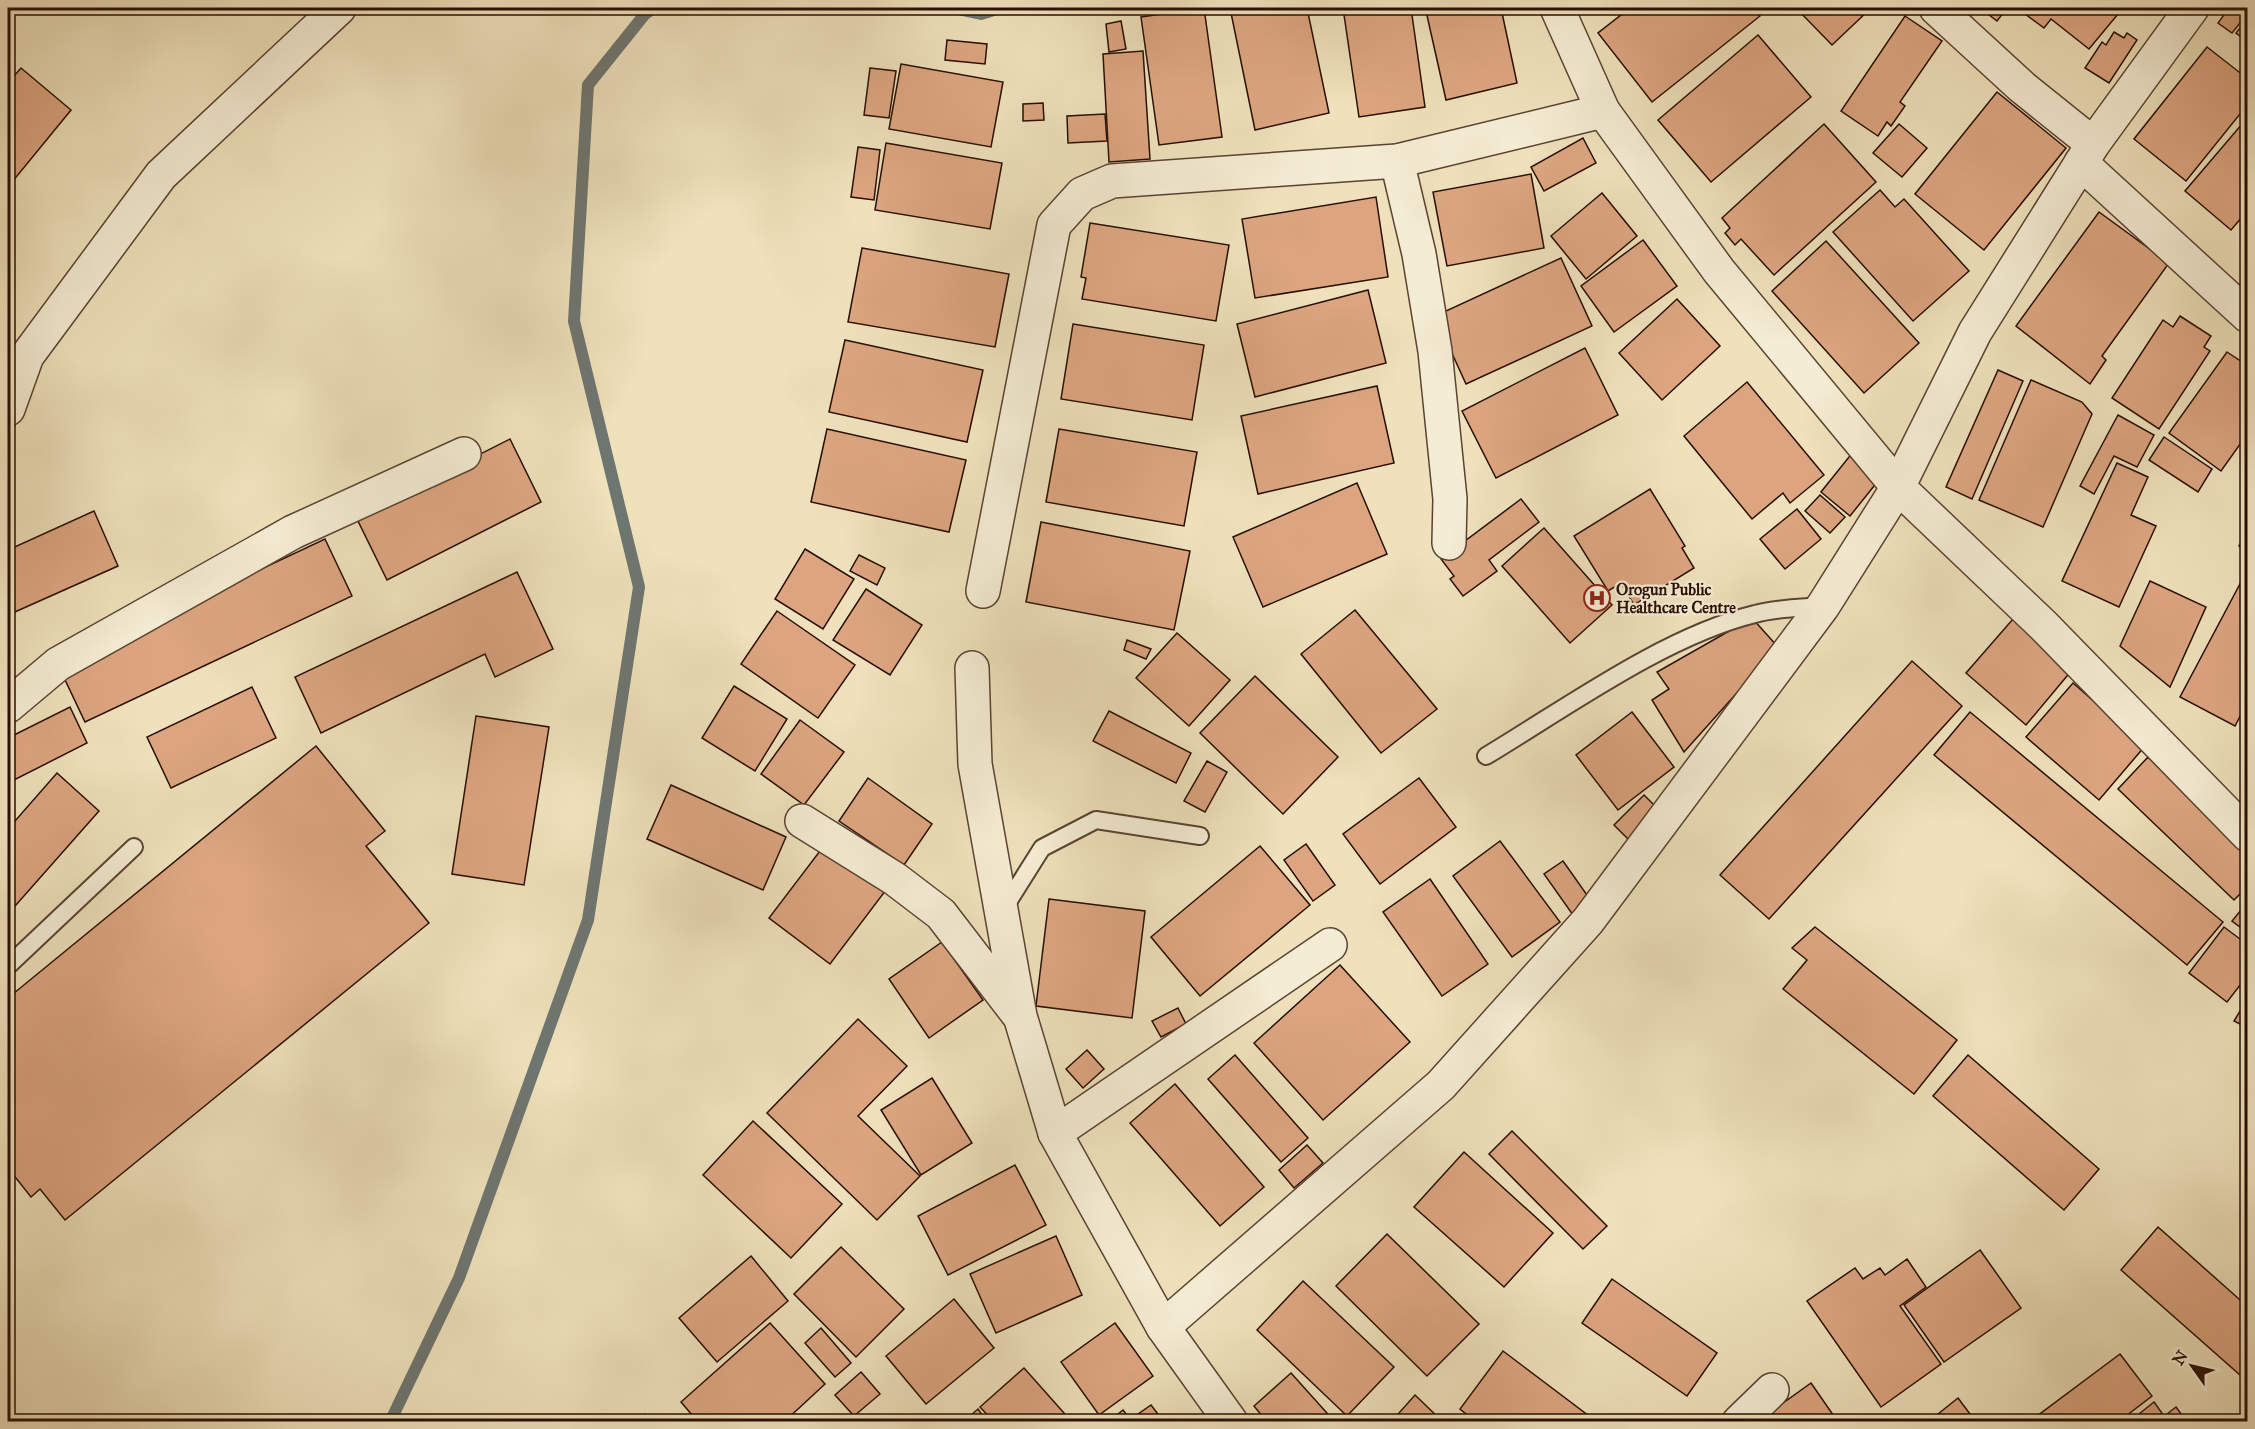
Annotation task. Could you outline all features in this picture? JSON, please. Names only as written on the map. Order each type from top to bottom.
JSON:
[{"type":"street","points":[[8,409],[27,356],[161,175],[339,8]]},
{"type":"street","points":[[1557,8],[1603,111],[1719,271],[1898,487],[2044,626],[2247,835]]},
{"type":"street","points":[[1936,8],[2022,87],[2247,316]]},
{"type":"street","points":[[1163,1327],[1441,1085],[1588,921],[1823,606],[1898,487],[1975,332],[2087,153],[2192,8]]},
{"type":"street","points":[[983,591],[1054,225],[1082,194],[1112,181],[1397,161],[1603,111]]},
{"type":"street","points":[[1397,161],[1419,254],[1435,351],[1450,499],[1449,543]]},
{"type":"street","points":[[8,706],[58,664],[293,532],[464,454]]},
{"type":"street","points":[[972,668],[975,764],[1001,913],[1020,1016],[1055,1133],[1163,1327],[1231,1422]]},
{"type":"street","points":[[802,821],[895,879],[941,914],[1020,1016]]},
{"type":"street","points":[[1055,1133],[1330,945]]},
{"type":"street","points":[[1739,1422],[1772,1390]]},
{"type":"lane","points":[[1486,756],[1621,674],[1706,629],[1757,613],[1823,606]]},
{"type":"lane","points":[[1001,913],[1042,848],[1096,820],[1200,836]]},
{"type":"lane","points":[[8,966],[134,847]]},
{"type":"building","points":[[1204,8],[1222,137],[1159,145],[1141,17]]},
{"type":"building","points":[[1230,8],[1307,8],[1329,113],[1255,130]]},
{"type":"building","points":[[1343,8],[1411,8],[1425,107],[1359,117]]},
{"type":"building","points":[[1441,8],[1501,8],[1517,83],[1446,100],[1426,11]]},
{"type":"building","points":[[1630,8],[1753,8],[1760,16],[1652,102],[1598,33]]},
{"type":"building","points":[[1796,8],[1871,8],[1832,45]]},
{"type":"building","points":[[1980,8],[2007,8],[1997,21]]},
{"type":"building","points":[[2017,8],[2123,8],[2089,49],[2051,19],[2044,28]]},
{"type":"building","points":[[2229,8],[2248,8],[2248,13],[2232,33],[2218,23]]},
{"type":"building","points":[[1905,16],[1942,41],[1900,102],[1905,106],[1891,126],[1887,122],[1878,136],[1841,111]]},
{"type":"building","points":[[2248,18],[2248,42],[2236,33]]},
{"type":"building","points":[[1121,21],[1126,49],[1109,52],[1106,24]]},
{"type":"building","points":[[2114,32],[2124,38],[2127,33],[2137,40],[2109,83],[2085,68],[2102,42],[2106,45]]},
{"type":"building","points":[[1758,35],[1811,97],[1711,182],[1658,120]]},
{"type":"building","points":[[947,40],[987,44],[985,64],[945,60]]},
{"type":"building","points":[[2207,47],[2248,79],[2248,104],[2186,181],[2134,139]]},
{"type":"building","points":[[1143,51],[1150,159],[1109,162],[1103,54]]},
{"type":"building","points":[[901,64],[1003,82],[991,147],[889,129]]},
{"type":"building","points":[[21,68],[71,110],[8,187],[8,83]]},
{"type":"building","points":[[870,68],[896,71],[889,118],[864,115]]},
{"type":"building","points":[[1997,92],[2066,148],[1984,250],[1915,194]]},
{"type":"building","points":[[1043,103],[1044,120],[1023,121],[1023,104]]},
{"type":"building","points":[[1105,114],[1107,141],[1068,143],[1067,116]]},
{"type":"building","points":[[2248,117],[2248,210],[2231,230],[2185,191]]},
{"type":"building","points":[[1824,124],[1876,182],[1774,275],[1741,239],[1735,245],[1725,233],[1730,228],[1722,218]]},
{"type":"building","points":[[1899,124],[1927,148],[1902,177],[1873,153]]},
{"type":"building","points":[[1583,138],[1596,163],[1544,191],[1531,167]]},
{"type":"building","points":[[886,143],[1002,163],[990,229],[875,210]]},
{"type":"building","points":[[858,147],[880,150],[874,200],[851,197]]},
{"type":"building","points":[[1531,174],[1544,248],[1447,266],[1433,192]]},
{"type":"building","points":[[1880,190],[1895,207],[1904,199],[1969,271],[1913,321],[1833,232]]},
{"type":"building","points":[[1602,193],[1637,236],[1586,279],[1551,236]]},
{"type":"building","points":[[1376,197],[1388,277],[1255,298],[1242,219]]},
{"type":"building","points":[[2099,212],[2169,263],[2102,356],[2106,360],[2090,384],[2016,326]]},
{"type":"building","points":[[1090,223],[1229,245],[1216,321],[1082,299],[1086,278],[1081,277]]},
{"type":"building","points":[[1643,240],[1677,286],[1614,332],[1581,286]]},
{"type":"building","points":[[1826,241],[1919,343],[1864,393],[1772,291]]},
{"type":"building","points":[[862,248],[1009,274],[995,347],[848,322]]},
{"type":"building","points":[[1561,258],[1592,326],[1466,384],[1435,316]]},
{"type":"building","points":[[1368,290],[1386,363],[1255,397],[1237,324]]},
{"type":"building","points":[[1677,299],[1720,346],[1662,400],[1619,353]]},
{"type":"building","points":[[2180,316],[2211,336],[2204,347],[2210,351],[2159,429],[2112,398],[2163,320],[2173,327]]},
{"type":"building","points":[[1073,324],[1204,345],[1192,420],[1061,399]]},
{"type":"building","points":[[845,340],[983,370],[967,442],[829,412]]},
{"type":"building","points":[[1585,348],[1618,415],[1496,478],[1462,411]]},
{"type":"building","points":[[2227,352],[2248,366],[2248,433],[2221,471],[2169,433]]},
{"type":"building","points":[[1998,370],[2023,381],[1972,499],[1946,487]]},
{"type":"building","points":[[2031,380],[2082,402],[2092,414],[2043,527],[1979,500]]},
{"type":"building","points":[[1747,382],[1824,475],[1790,503],[1783,493],[1752,519],[1684,436]]},
{"type":"building","points":[[1377,386],[1394,463],[1258,494],[1241,416]]},
{"type":"building","points":[[2118,415],[2154,435],[2137,467],[2114,456],[2094,494],[2080,486]]},
{"type":"building","points":[[827,429],[966,460],[949,532],[811,502]]},
{"type":"building","points":[[1059,429],[1197,452],[1184,526],[1046,502]]},
{"type":"building","points":[[2164,437],[2212,469],[2198,492],[2149,460]]},
{"type":"building","points":[[510,439],[541,502],[387,580],[356,517]]},
{"type":"building","points":[[1853,452],[1882,476],[1850,516],[1821,492]]},
{"type":"building","points":[[2117,463],[2148,477],[2131,515],[2156,526],[2119,607],[2062,581]]},
{"type":"building","points":[[1357,483],[1387,554],[1263,607],[1233,537]]},
{"type":"building","points":[[1650,489],[1685,546],[1682,548],[1694,568],[1634,605],[1621,583],[1608,591],[1574,536]]},
{"type":"building","points":[[1820,495],[1845,517],[1830,533],[1805,511]]},
{"type":"building","points":[[1521,499],[1539,522],[1489,560],[1497,571],[1463,596],[1450,579],[1454,576],[1441,559]]},
{"type":"building","points":[[1797,509],[1821,539],[1785,569],[1760,539]]},
{"type":"building","points":[[94,511],[118,566],[8,615],[8,550]]},
{"type":"building","points":[[1041,522],[1190,551],[1174,630],[1026,602]]},
{"type":"building","points":[[1544,528],[1612,605],[1570,643],[1502,566]]},
{"type":"building","points":[[2248,530],[2248,551],[2239,546]]},
{"type":"building","points":[[325,539],[352,596],[85,722],[58,665]]},
{"type":"building","points":[[805,549],[854,579],[823,629],[775,599]]},
{"type":"building","points":[[859,555],[885,568],[877,585],[850,571]]},
{"type":"building","points":[[517,572],[553,649],[495,677],[485,654],[321,733],[295,677]]},
{"type":"building","points":[[2150,581],[2206,607],[2170,687],[2120,646]]},
{"type":"building","points":[[2241,582],[2248,586],[2248,701],[2235,726],[2180,697]]},
{"type":"building","points":[[866,589],[922,625],[890,675],[833,640]]},
{"type":"building","points":[[1355,610],[1437,709],[1381,753],[1301,654]]},
{"type":"building","points":[[777,611],[855,665],[818,718],[741,664]]},
{"type":"building","points":[[1752,618],[1778,647],[1684,752],[1652,700],[1669,689],[1657,672]]},
{"type":"building","points":[[2013,619],[2072,670],[2026,725],[1966,673]]},
{"type":"building","points":[[1177,633],[1230,680],[1189,726],[1136,678]]},
{"type":"building","points":[[1127,640],[1151,649],[1146,659],[1124,650]]},
{"type":"building","points":[[1912,661],[1962,706],[1769,919],[1720,875]]},
{"type":"building","points":[[1255,676],[1338,757],[1283,814],[1200,733]]},
{"type":"building","points":[[2073,683],[2145,746],[2099,800],[2026,737]]},
{"type":"building","points":[[734,686],[787,719],[755,771],[702,738]]},
{"type":"building","points":[[252,687],[276,738],[171,788],[147,737]]},
{"type":"building","points":[[70,707],[87,743],[8,783],[8,738]]},
{"type":"building","points":[[1109,711],[1191,753],[1176,783],[1093,741]]},
{"type":"building","points":[[1632,712],[1674,767],[1618,810],[1576,755]]},
{"type":"building","points":[[1970,712],[2223,922],[2187,965],[1934,755]]},
{"type":"building","points":[[476,716],[549,727],[524,885],[452,874]]},
{"type":"building","points":[[800,720],[844,752],[804,805],[761,774]]},
{"type":"building","points":[[316,746],[385,831],[366,846],[429,923],[65,1220],[40,1189],[31,1197],[8,1168],[8,998]]},
{"type":"building","points":[[2148,757],[2248,851],[2248,886],[2234,900],[2118,789]]},
{"type":"building","points":[[1207,761],[1227,772],[1205,812],[1184,801]]},
{"type":"building","points":[[57,773],[99,811],[8,914],[8,829]]},
{"type":"building","points":[[868,778],[932,824],[904,865],[839,821]]},
{"type":"building","points":[[1419,778],[1456,827],[1380,884],[1343,834]]},
{"type":"building","points":[[671,785],[786,837],[763,890],[647,839]]},
{"type":"building","points":[[1644,795],[1662,813],[1632,843],[1614,825]]},
{"type":"building","points":[[1500,841],[1560,922],[1512,957],[1453,876]]},
{"type":"building","points":[[826,843],[886,890],[830,964],[769,918]]},
{"type":"building","points":[[1306,844],[1335,885],[1313,901],[1284,860]]},
{"type":"building","points":[[1260,846],[1310,905],[1200,996],[1151,937]]},
{"type":"building","points":[[1563,861],[1587,895],[1573,915],[1544,874]]},
{"type":"building","points":[[1430,879],[1488,964],[1442,996],[1383,912]]},
{"type":"building","points":[[2248,896],[2248,933],[2232,921],[2246,904],[2243,902]]},
{"type":"building","points":[[1049,899],[1145,911],[1132,1018],[1036,1006]]},
{"type":"building","points":[[1815,927],[1957,1040],[1914,1094],[1783,989],[1807,960],[1792,948]]},
{"type":"building","points":[[2224,927],[2248,945],[2248,975],[2227,1002],[2189,973]]},
{"type":"building","points":[[942,942],[983,1000],[929,1038],[889,979]]},
{"type":"building","points":[[1340,965],[1410,1042],[1323,1120],[1254,1043]]},
{"type":"building","points":[[2248,998],[2248,1028],[2234,1021]]},
{"type":"building","points":[[1178,1008],[1186,1024],[1161,1037],[1152,1021]]},
{"type":"building","points":[[858,1019],[907,1066],[858,1116],[920,1176],[877,1220],[767,1113]]},
{"type":"building","points":[[1087,1050],[1104,1069],[1083,1088],[1066,1069]]},
{"type":"building","points":[[1235,1055],[1308,1138],[1281,1162],[1208,1079]]},
{"type":"building","points":[[1968,1055],[2099,1169],[2064,1210],[1933,1096]]},
{"type":"building","points":[[932,1078],[972,1143],[921,1175],[881,1110]]},
{"type":"building","points":[[1175,1084],[1264,1187],[1220,1226],[1130,1123]]},
{"type":"building","points":[[753,1121],[842,1204],[791,1258],[703,1175]]},
{"type":"building","points":[[1512,1131],[1607,1226],[1583,1249],[1489,1154]]},
{"type":"building","points":[[1307,1145],[1323,1163],[1294,1188],[1279,1170]]},
{"type":"building","points":[[1464,1152],[1553,1233],[1504,1287],[1414,1207]]},
{"type":"building","points":[[1015,1165],[1046,1225],[948,1275],[918,1216]]},
{"type":"building","points":[[2158,1227],[2248,1307],[2248,1382],[2121,1270]]},
{"type":"building","points":[[1387,1234],[1479,1324],[1427,1376],[1336,1286]]},
{"type":"building","points":[[1056,1236],[1082,1295],[996,1333],[970,1274]]},
{"type":"building","points":[[841,1247],[904,1309],[856,1357],[794,1294]]},
{"type":"building","points":[[1980,1250],[2021,1308],[1944,1362],[1904,1305]]},
{"type":"building","points":[[751,1256],[788,1301],[717,1362],[679,1318]]},
{"type":"building","points":[[1907,1259],[1926,1287],[1900,1306],[1941,1364],[1881,1407],[1807,1301],[1855,1268],[1863,1279],[1880,1268],[1885,1275]]},
{"type":"building","points":[[1612,1279],[1717,1353],[1687,1396],[1582,1323]]},
{"type":"building","points":[[1303,1281],[1394,1367],[1347,1416],[1257,1330]]},
{"type":"building","points":[[954,1299],[994,1348],[926,1404],[886,1356]]},
{"type":"building","points":[[770,1323],[825,1384],[784,1422],[698,1422],[681,1402]]},
{"type":"building","points":[[1115,1323],[1153,1376],[1099,1415],[1061,1362]]},
{"type":"building","points":[[821,1328],[851,1363],[835,1377],[805,1343]]},
{"type":"building","points":[[1503,1351],[1597,1422],[1476,1422],[1460,1409]]},
{"type":"building","points":[[2120,1354],[2152,1396],[2118,1422],[2029,1422]]},
{"type":"building","points":[[1024,1368],[1072,1422],[994,1422],[980,1407]]},
{"type":"building","points":[[861,1372],[880,1394],[854,1416],[835,1395]]},
{"type":"building","points":[[1291,1373],[1335,1422],[1267,1422],[1254,1406]]},
{"type":"building","points":[[1811,1383],[1838,1422],[1758,1422],[1758,1421]]},
{"type":"building","points":[[1415,1395],[1443,1422],[1391,1422]]},
{"type":"building","points":[[1958,1398],[1976,1422],[1928,1422]]},
{"type":"building","points":[[2154,1402],[2162,1413],[2151,1422],[2129,1422]]},
{"type":"building","points":[[1151,1405],[1164,1422],[1138,1422],[1134,1417]]},
{"type":"building","points":[[2176,1407],[2187,1422],[2157,1422]]},
{"type":"building","points":[[978,1409],[987,1422],[963,1422]]},
{"type":"building","points":[[1123,1410],[1132,1422],[1108,1422]]},
{"type":"building","points":[[645,1414],[651,1422],[636,1422]]},
{"type":"waterway","points":[[390,1422],[459,1278],[588,920],[639,587],[574,321],[588,85],[645,14],[654,8]]},
{"type":"waterway","points":[[953,8],[981,14],[1000,8]]},
{"type":"place","name":"Orogun Public Healthcare Centre","points":[[1597,598]]}]
